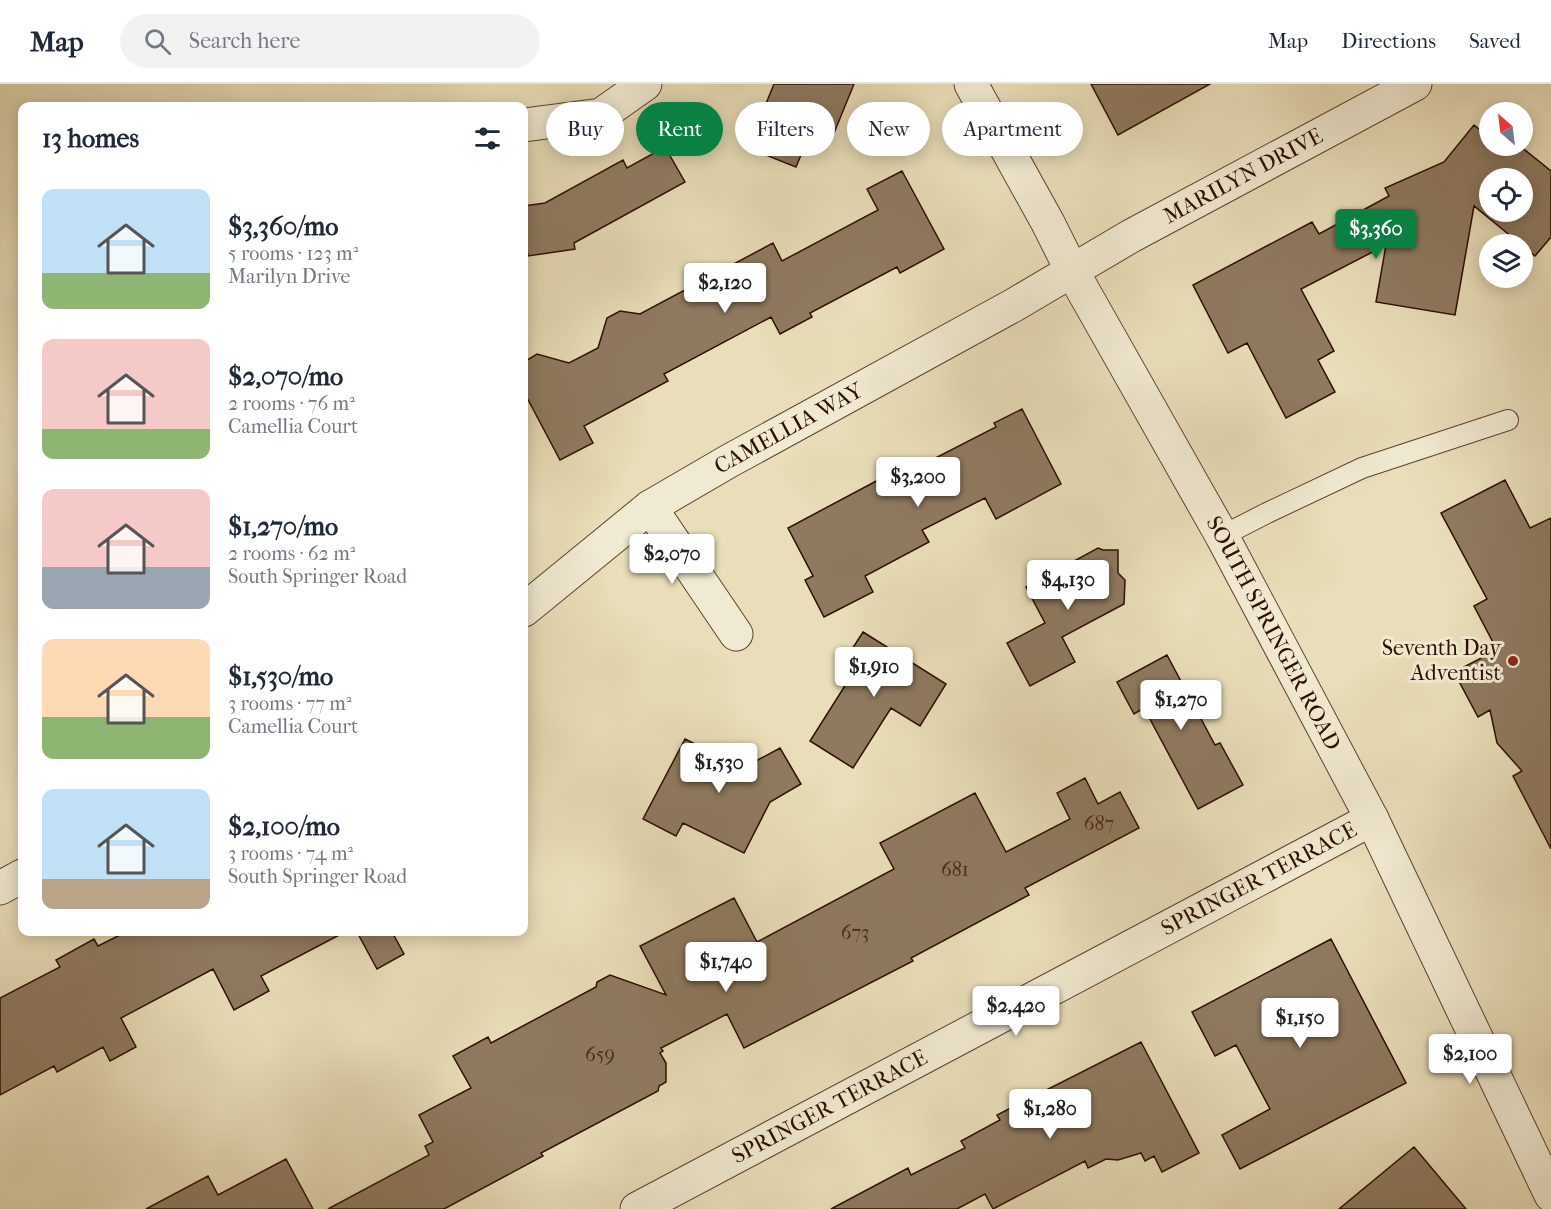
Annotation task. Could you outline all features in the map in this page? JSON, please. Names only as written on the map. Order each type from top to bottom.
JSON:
[{"type":"street","points":[[528,124],[601,114],[645,84]]},
{"type":"street","name":"SOUTH SPRINGER ROAD","points":[[971,84],[1072,271],[1222,536],[1372,819],[1551,1195]]},
{"type":"street","name":"MARILYN DRIVE","points":[[1072,271],[1131,236],[1414,84]]},
{"type":"street","name":"CAMELLIA WAY","points":[[528,607],[650,507],[1072,271]]},
{"type":"street","points":[[650,507],[736,634]]},
{"type":"street","name":"SPRINGER TERRACE","points":[[637,1209],[1372,819]]},
{"type":"street","points":[[0,888],[18,878]]},
{"type":"lane","points":[[1222,536],[1362,468],[1508,420]]},
{"type":"building","points":[[774,84],[854,84],[835,131],[835,102],[767,102]]},
{"type":"building","points":[[1091,84],[1210,84],[1118,135]]},
{"type":"building","points":[[1474,125],[1479,129],[1479,156],[1532,156],[1551,171],[1551,237],[1535,256],[1533,254],[1533,234],[1508,234],[1494,222],[1533,222],[1533,168],[1479,168],[1479,210],[1474,206],[1455,315],[1376,302],[1386,245],[1301,289],[1334,351],[1318,360],[1335,392],[1286,418],[1247,343],[1228,353],[1193,285],[1312,222],[1319,234],[1389,196],[1385,188],[1444,162]]},
{"type":"building","points":[[649,156],[670,156],[685,182],[574,243],[575,249],[528,256],[528,205],[545,203],[623,160],[627,168]]},
{"type":"building","points":[[768,156],[801,156],[796,167]]},
{"type":"building","points":[[902,171],[944,249],[900,273],[897,267],[810,313],[812,317],[780,334],[771,317],[664,374],[668,381],[584,426],[593,443],[560,460],[528,400],[528,360],[537,354],[569,363],[598,348],[607,318],[620,311],[640,314],[773,243],[782,261],[878,210],[867,189]]},
{"type":"building","points":[[1022,409],[1061,484],[996,519],[985,498],[922,530],[929,542],[865,576],[873,592],[824,617],[805,580],[813,576],[788,528],[880,479],[883,485],[996,427],[994,423]]},
{"type":"building","name":"Seventh Day Adventist","points":[[1505,480],[1530,528],[1551,518],[1551,849],[1513,776],[1522,771],[1497,743],[1490,710],[1478,717],[1454,672],[1497,650],[1474,606],[1487,599],[1441,513]]},
{"type":"building","points":[[1098,548],[1118,550],[1118,573],[1125,580],[1124,604],[1062,637],[1075,662],[1030,686],[1007,643],[1045,623],[1026,587]]},
{"type":"building","points":[[863,632],[946,684],[920,726],[891,708],[853,768],[810,741],[848,681],[836,674]]},
{"type":"building","points":[[1167,655],[1215,745],[1220,743],[1243,785],[1198,809],[1144,708],[1134,714],[1117,682]]},
{"type":"building","points":[[685,739],[743,768],[780,748],[801,784],[770,802],[744,853],[683,823],[676,836],[643,819]]},
{"type":"building","points":[[1085,778],[1098,804],[1120,792],[1139,828],[1025,888],[1029,895],[911,958],[913,961],[744,1048],[727,1014],[661,1048],[663,1051],[660,1053],[666,1063],[666,1082],[659,1086],[658,1091],[541,1153],[543,1156],[444,1209],[328,1209],[429,1155],[425,1146],[433,1142],[419,1115],[471,1088],[453,1056],[488,1037],[491,1043],[596,987],[597,982],[610,975],[666,995],[640,946],[734,898],[757,942],[894,869],[880,843],[975,793],[1006,852],[1070,819],[1057,793]]},
{"type":"building","points":[[118,936],[337,936],[261,976],[269,991],[234,1010],[213,969],[121,1018],[136,1047],[110,1061],[103,1047],[57,1072],[54,1066],[0,1095],[0,998],[60,967],[56,960],[94,939],[98,946]]},
{"type":"building","points":[[359,936],[394,936],[404,954],[377,969]]},
{"type":"building","points":[[1331,939],[1406,1083],[1240,1169],[1222,1135],[1270,1109],[1236,1045],[1215,1056],[1192,1012]]},
{"type":"building","points":[[1141,1042],[1199,1153],[1162,1172],[1154,1156],[1145,1161],[1141,1153],[1118,1160],[1106,1159],[1088,1168],[1085,1161],[993,1209],[985,1194],[957,1209],[831,1209],[908,1168],[911,1175],[965,1148],[961,1141],[1000,1120],[997,1115]]},
{"type":"building","points":[[1414,1147],[1466,1209],[1339,1209]]},
{"type":"building","points":[[286,1159],[313,1209],[146,1209],[208,1176],[218,1195]]},
{"type":"place","name":"Seventh Day Adventist","points":[[1513,661]]}]
